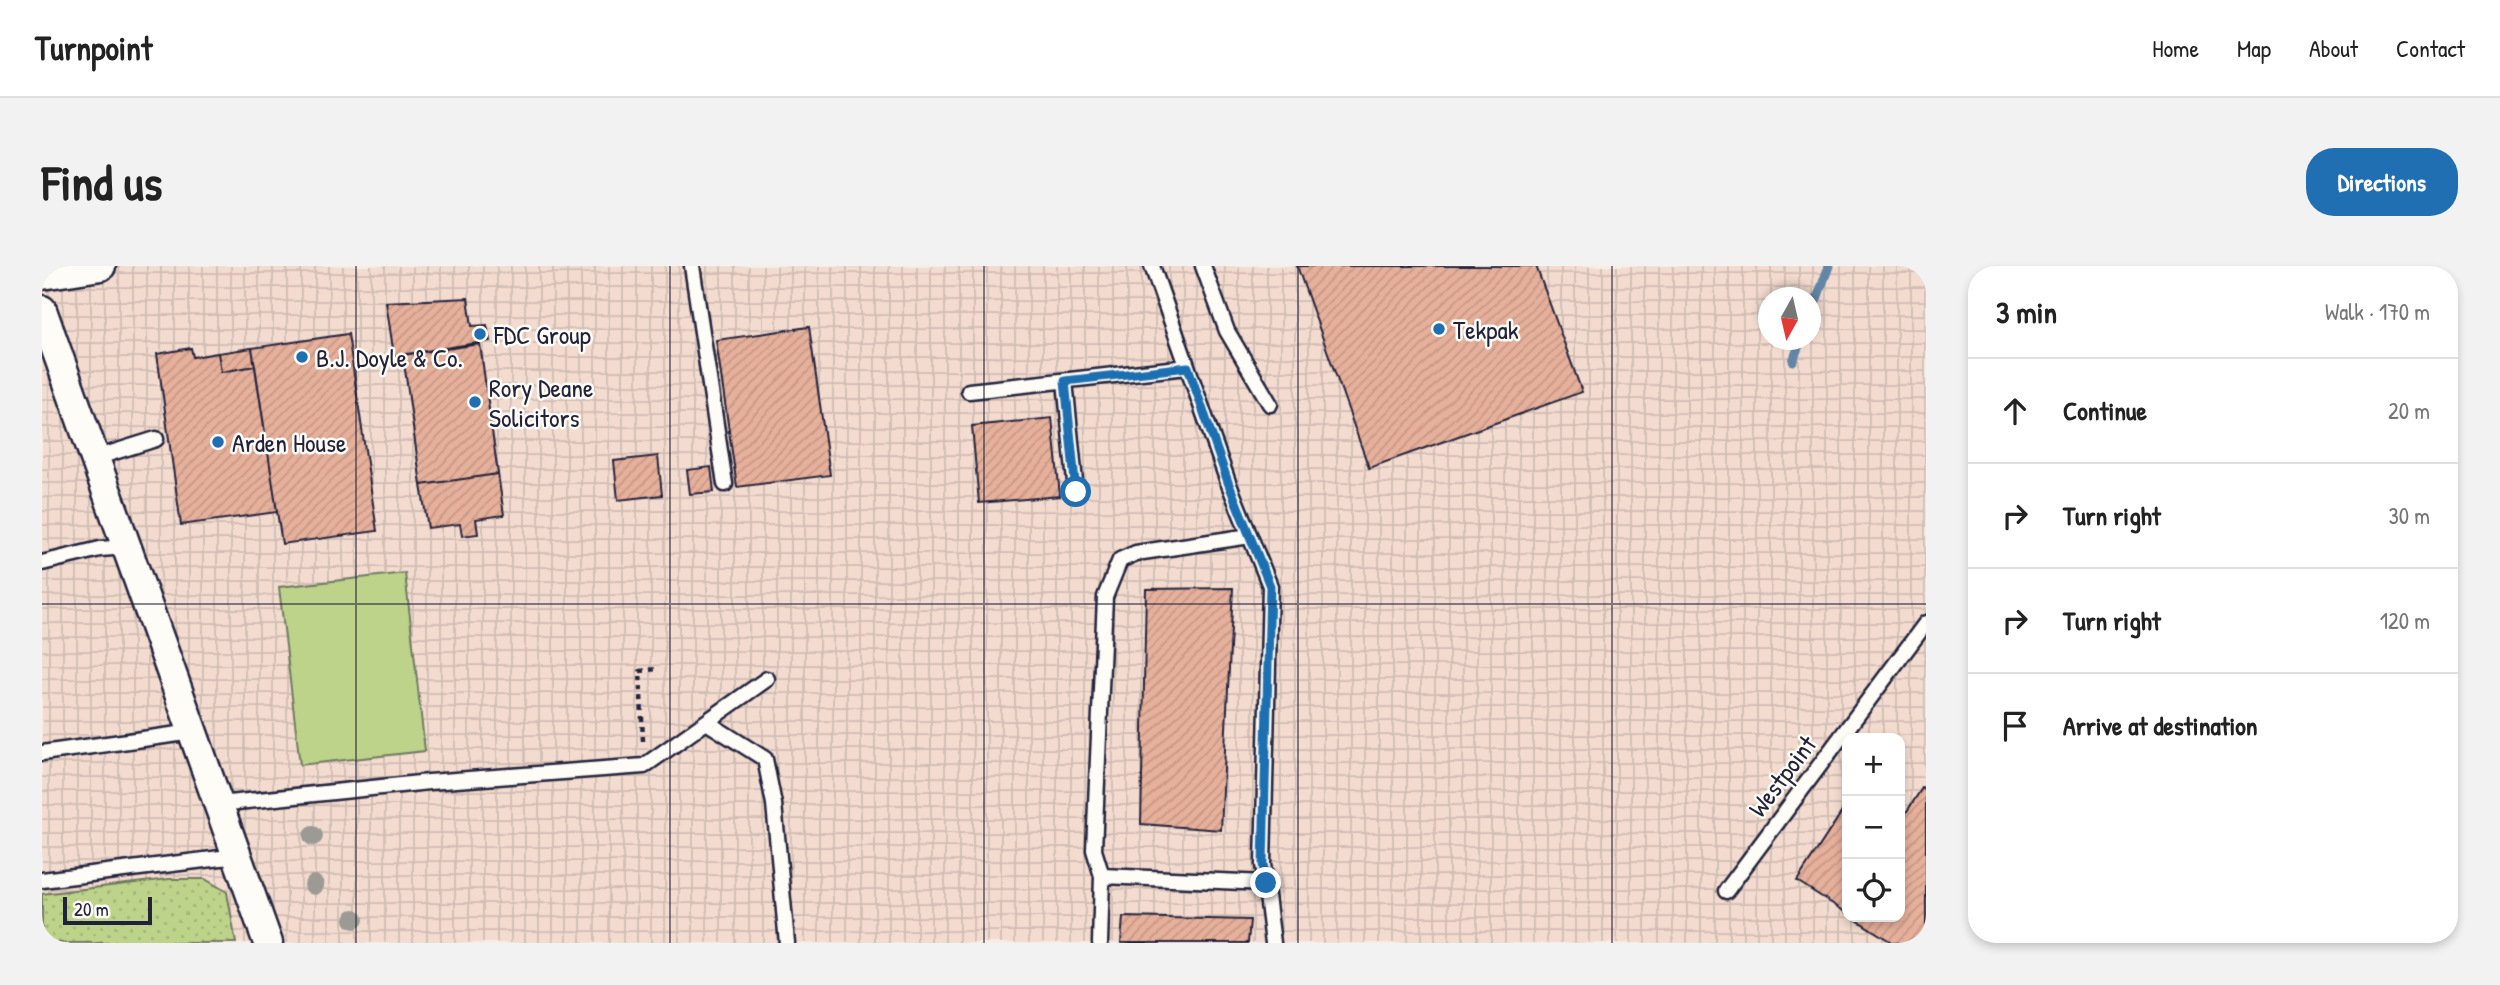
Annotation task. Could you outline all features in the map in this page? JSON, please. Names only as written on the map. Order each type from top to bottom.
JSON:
[{"type":"street","points":[[42,275],[101,266]]},
{"type":"street","points":[[42,310],[268,943]]},
{"type":"lane","points":[[692,266],[725,484]]},
{"type":"lane","points":[[1152,266],[1270,586],[1263,864],[1273,943]]},
{"type":"lane","points":[[1203,266],[1227,331],[1270,404]]},
{"type":"lane","points":[[969,391],[1188,367]]},
{"type":"lane","points":[[1065,381],[1076,492]]},
{"type":"lane","points":[[95,458],[156,439]]},
{"type":"lane","points":[[1100,943],[1102,876],[1094,850],[1105,597],[1120,560],[1136,553],[1250,536]]},
{"type":"lane","points":[[42,563],[100,549],[127,547]]},
{"type":"lane","name":"Westpoint","points":[[1726,891],[1926,623]]},
{"type":"lane","points":[[219,804],[429,782],[644,766],[767,679]]},
{"type":"lane","points":[[708,723],[765,759],[774,804],[786,943]]},
{"type":"lane","points":[[42,752],[193,732]]},
{"type":"lane","points":[[42,880],[237,856]]},
{"type":"lane","points":[[1102,876],[1266,883]]},
{"type":"path","points":[[644,766],[640,671],[657,669]]},
{"type":"shaded area","points":[[42,266],[1926,266],[1926,943],[42,943]]},
{"type":"green space","points":[[405,573],[425,751],[300,765],[279,587]]},
{"type":"green space","points":[[169,879],[205,879],[227,892],[236,943],[42,943],[42,894]]},
{"type":"building","name":"Tekpak","points":[[1297,266],[1536,266],[1582,392],[1369,468]]},
{"type":"building","points":[[468,298],[472,326],[487,325],[490,341],[394,356],[386,302]]},
{"type":"building","points":[[809,327],[830,475],[737,487],[716,340]]},
{"type":"building","points":[[348,334],[377,531],[282,544],[252,348]]},
{"type":"building","points":[[480,344],[498,474],[421,485],[403,355]]},
{"type":"building","name":"Arden House","points":[[191,348],[193,357],[218,353],[221,372],[255,366],[277,512],[181,525],[157,354]]},
{"type":"building","points":[[252,348],[255,366],[221,372],[218,353]]},
{"type":"building","points":[[1052,418],[1060,496],[979,503],[972,426]]},
{"type":"building","points":[[658,456],[662,495],[618,500],[614,461]]},
{"type":"building","points":[[711,467],[714,492],[690,494],[687,470]]},
{"type":"building","points":[[498,474],[504,515],[476,519],[478,534],[462,536],[460,524],[428,528],[421,485]]},
{"type":"building","points":[[1233,588],[1221,830],[1141,824],[1146,589]]},
{"type":"building","points":[[1922,788],[1926,791],[1926,943],[1893,943],[1860,922],[1905,922],[1905,814]]},
{"type":"building","points":[[1842,812],[1842,910],[1797,881]]},
{"type":"building","points":[[1123,917],[1250,920],[1248,943],[1121,943]]},
{"type":"waterway","points":[[1821,288],[1829,266]]},
{"type":"waterway","points":[[1793,361],[1797,350]]},
{"type":"place","name":"Tekpak","points":[[1439,329]]},
{"type":"place","name":"FDC Group","points":[[480,334]]},
{"type":"place","name":"B.J. Doyle & Co.","points":[[302,357]]},
{"type":"place","name":"Rory Deane Solicitors","points":[[475,402]]},
{"type":"place","name":"Arden House","points":[[218,442]]},
{"type":"route","points":[[1076,492],[1065,381],[1188,367],[1228,482],[1270,586],[1263,864],[1266,883]]}]
